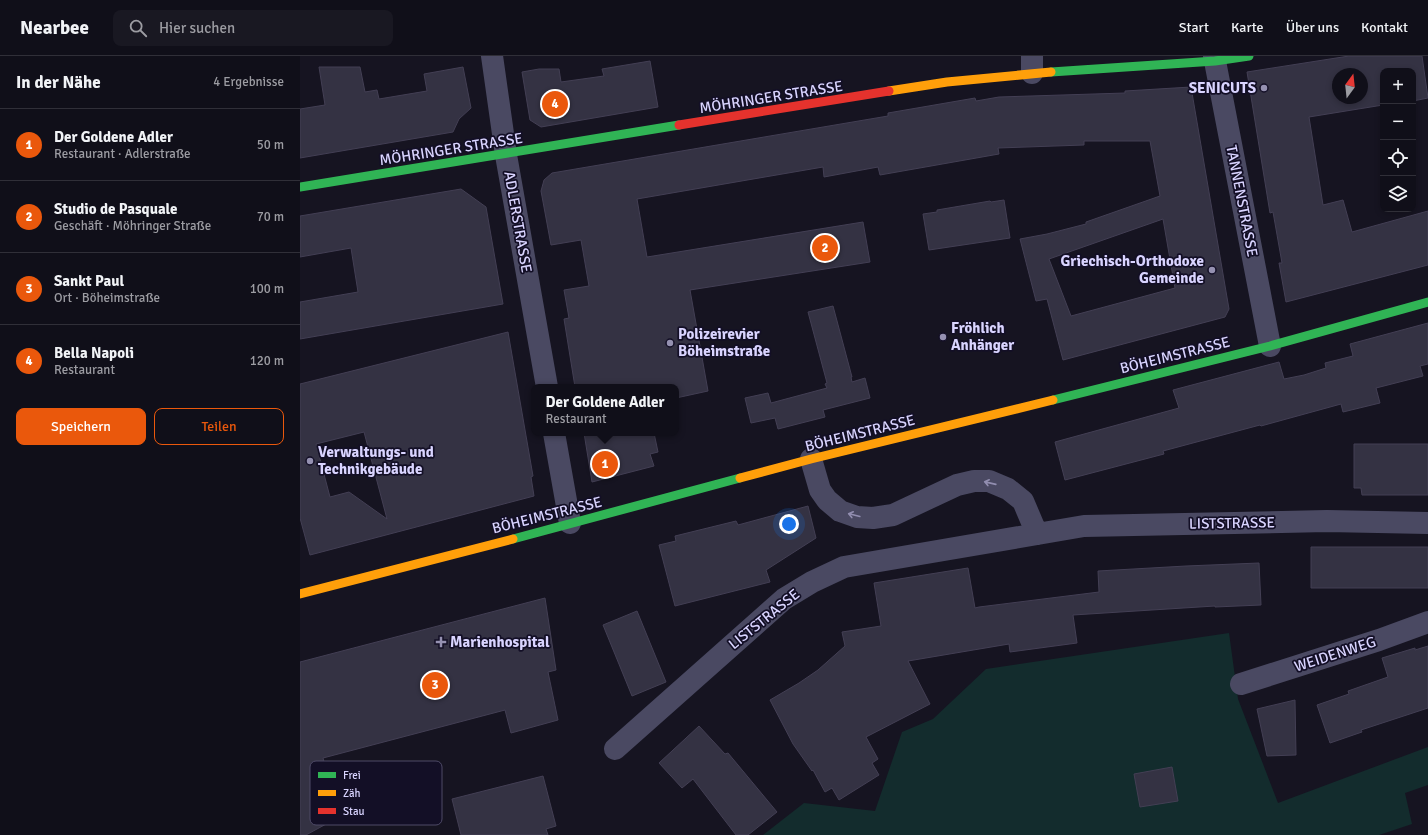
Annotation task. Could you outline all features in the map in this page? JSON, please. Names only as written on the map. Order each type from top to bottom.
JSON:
[{"type":"street","name":"ADLERSTRASSE","points":[[492,56],[506,155],[546,384]]},
{"type":"street","name":"MÖHRINGER STRASSE","points":[[300,187],[506,155],[947,82],[1032,65],[1214,59],[1249,56]]},
{"type":"street","name":"TANNENSTRASSE","points":[[1214,59],[1270,346]]},
{"type":"street","name":"BÖHEIMSTRASSE","points":[[300,594],[811,459],[1270,346],[1428,302]]},
{"type":"street","points":[[555,436],[570,523]]},
{"type":"street","points":[[811,459],[820,490],[827,500],[840,511],[857,517],[873,518],[893,515],[957,485],[974,481],[989,481],[1008,488],[1023,501],[1037,534]]},
{"type":"street","name":"LISTSTRASSE","points":[[615,749],[784,599],[812,582],[844,568],[1084,526],[1327,521],[1428,523]]},
{"type":"street","name":"WEIDENWEG","points":[[1240,684],[1379,640],[1428,622]]},
{"type":"green space","points":[[1229,633],[1238,699],[1278,803],[1428,747],[1428,785],[1405,793],[1412,824],[1379,835],[763,835],[804,803],[875,811],[902,732],[933,719],[986,669]]},
{"type":"building","points":[[1349,56],[1422,56],[1428,98],[1416,100],[1416,68],[1380,68],[1380,105],[1309,117],[1323,205],[1343,200],[1352,232],[1428,211],[1428,265],[1286,302],[1279,263],[1282,263],[1273,212],[1270,213],[1247,72]]},
{"type":"building","points":[[650,61],[658,107],[541,127],[530,120],[522,72],[539,69],[559,69],[561,82],[604,76],[602,69]]},
{"type":"building","points":[[319,67],[360,67],[365,92],[377,90],[379,99],[427,91],[424,74],[463,67],[471,108],[459,119],[453,132],[300,158],[300,109],[325,105]]},
{"type":"building","points":[[1191,87],[1229,309],[1225,317],[1063,360],[1047,299],[1036,301],[1020,239],[1086,224],[1086,222],[1160,196],[1150,141],[1084,141],[1084,145],[998,148],[999,154],[880,175],[878,167],[824,177],[823,167],[637,199],[647,257],[863,222],[870,262],[690,290],[708,391],[679,397],[679,384],[575,384],[564,319],[569,318],[564,290],[589,286],[581,240],[551,245],[541,191],[544,180],[552,173],[888,116],[888,113],[975,98],[976,101],[999,97],[1125,93],[1125,91]],"holes":[[[1163,219],[1175,288],[1071,316],[1049,259]]]},
{"type":"building","points":[[461,189],[486,207],[503,304],[300,339],[300,302],[358,292],[351,248],[300,257],[300,216]]},
{"type":"building","points":[[1004,200],[1010,238],[929,250],[923,214],[937,212],[937,210]]},
{"type":"building","points":[[833,306],[852,377],[852,382],[865,378],[870,398],[823,410],[825,417],[778,429],[775,418],[751,423],[745,398],[768,393],[771,403],[827,388],[825,384],[827,383],[808,312]]},
{"type":"building","points":[[1428,323],[1428,364],[1420,366],[1423,376],[1376,388],[1380,403],[1343,412],[1341,404],[1163,451],[1164,454],[1065,480],[1055,442],[1179,408],[1173,390],[1279,362],[1284,379],[1304,375],[1326,368],[1325,363],[1353,356],[1350,344]]},
{"type":"building","points":[[508,332],[533,476],[531,477],[534,496],[310,555],[300,518],[300,384]],"holes":[[[364,432],[387,519],[349,492],[330,497],[316,444]]]},
{"type":"building","points":[[584,436],[655,436],[658,452],[650,454],[654,466],[592,482]]},
{"type":"building","points":[[1354,444],[1428,444],[1428,495],[1362,495],[1361,488],[1354,488]]},
{"type":"building","points":[[808,506],[816,538],[766,570],[770,582],[675,606],[659,545],[676,541],[675,536],[736,521],[738,525]]},
{"type":"building","points":[[1311,547],[1428,547],[1428,588],[1311,588]]},
{"type":"building","points":[[1259,563],[1261,605],[1215,606],[1073,615],[1077,643],[1010,652],[1009,644],[908,661],[930,704],[866,737],[878,759],[872,763],[879,775],[839,800],[832,788],[825,792],[813,770],[812,771],[793,744],[770,700],[818,670],[845,646],[842,632],[881,626],[874,583],[968,568],[975,608],[1099,592],[1098,571]]},
{"type":"building","points":[[545,598],[556,670],[548,672],[558,720],[511,733],[505,710],[323,758],[324,761],[310,761],[310,825],[324,825],[306,835],[300,835],[300,662]]},
{"type":"building","points":[[637,611],[666,682],[632,696],[603,625]]},
{"type":"building","points":[[1428,646],[1428,708],[1361,730],[1362,732],[1330,743],[1317,705],[1349,694],[1348,691],[1388,677],[1382,658],[1415,648],[1415,650]]},
{"type":"building","points":[[1295,700],[1296,755],[1267,756],[1257,709]]},
{"type":"building","points":[[699,726],[725,754],[728,753],[777,812],[748,835],[736,835],[693,779],[682,788],[659,763]]},
{"type":"building","points":[[1172,767],[1178,801],[1140,807],[1134,774]]},
{"type":"building","points":[[543,776],[556,826],[546,829],[548,835],[461,835],[452,799]]},
{"type":"traffic: fast","points":[[1051,72],[1215,61],[1249,56]]},
{"type":"traffic: fast","points":[[300,187],[679,125]]},
{"type":"traffic: fast","points":[[1053,400],[1270,346],[1428,302]]},
{"type":"traffic: fast","points":[[513,539],[740,478]]},
{"type":"traffic: slow","points":[[889,91],[947,82],[1051,72]]},
{"type":"traffic: slow","points":[[740,478],[811,459],[1053,400]]},
{"type":"traffic: slow","points":[[300,594],[513,539]]},
{"type":"traffic: jam","points":[[679,125],[889,91]]},
{"type":"place","name":"SENICUTS","points":[[1264,88]]},
{"type":"place","name":"Bella Napoli","points":[[555,104]]},
{"type":"place","name":"Studio de Pasquale","points":[[825,248]]},
{"type":"place","name":"Griechisch-Orthodoxe Gemeinde","points":[[1212,270]]},
{"type":"place","name":"Fröhlich Anhänger","points":[[943,337]]},
{"type":"place","name":"Polizeirevier Böheimstraße","points":[[670,343]]},
{"type":"place","name":"Verwaltungs- und Technikgebäude","points":[[310,461]]},
{"type":"place","name":"Der Goldene Adler","points":[[605,464]]},
{"type":"place","name":"Marienhospital","points":[[441,642]]},
{"type":"place","name":"Sankt Paul","points":[[435,685]]}]
